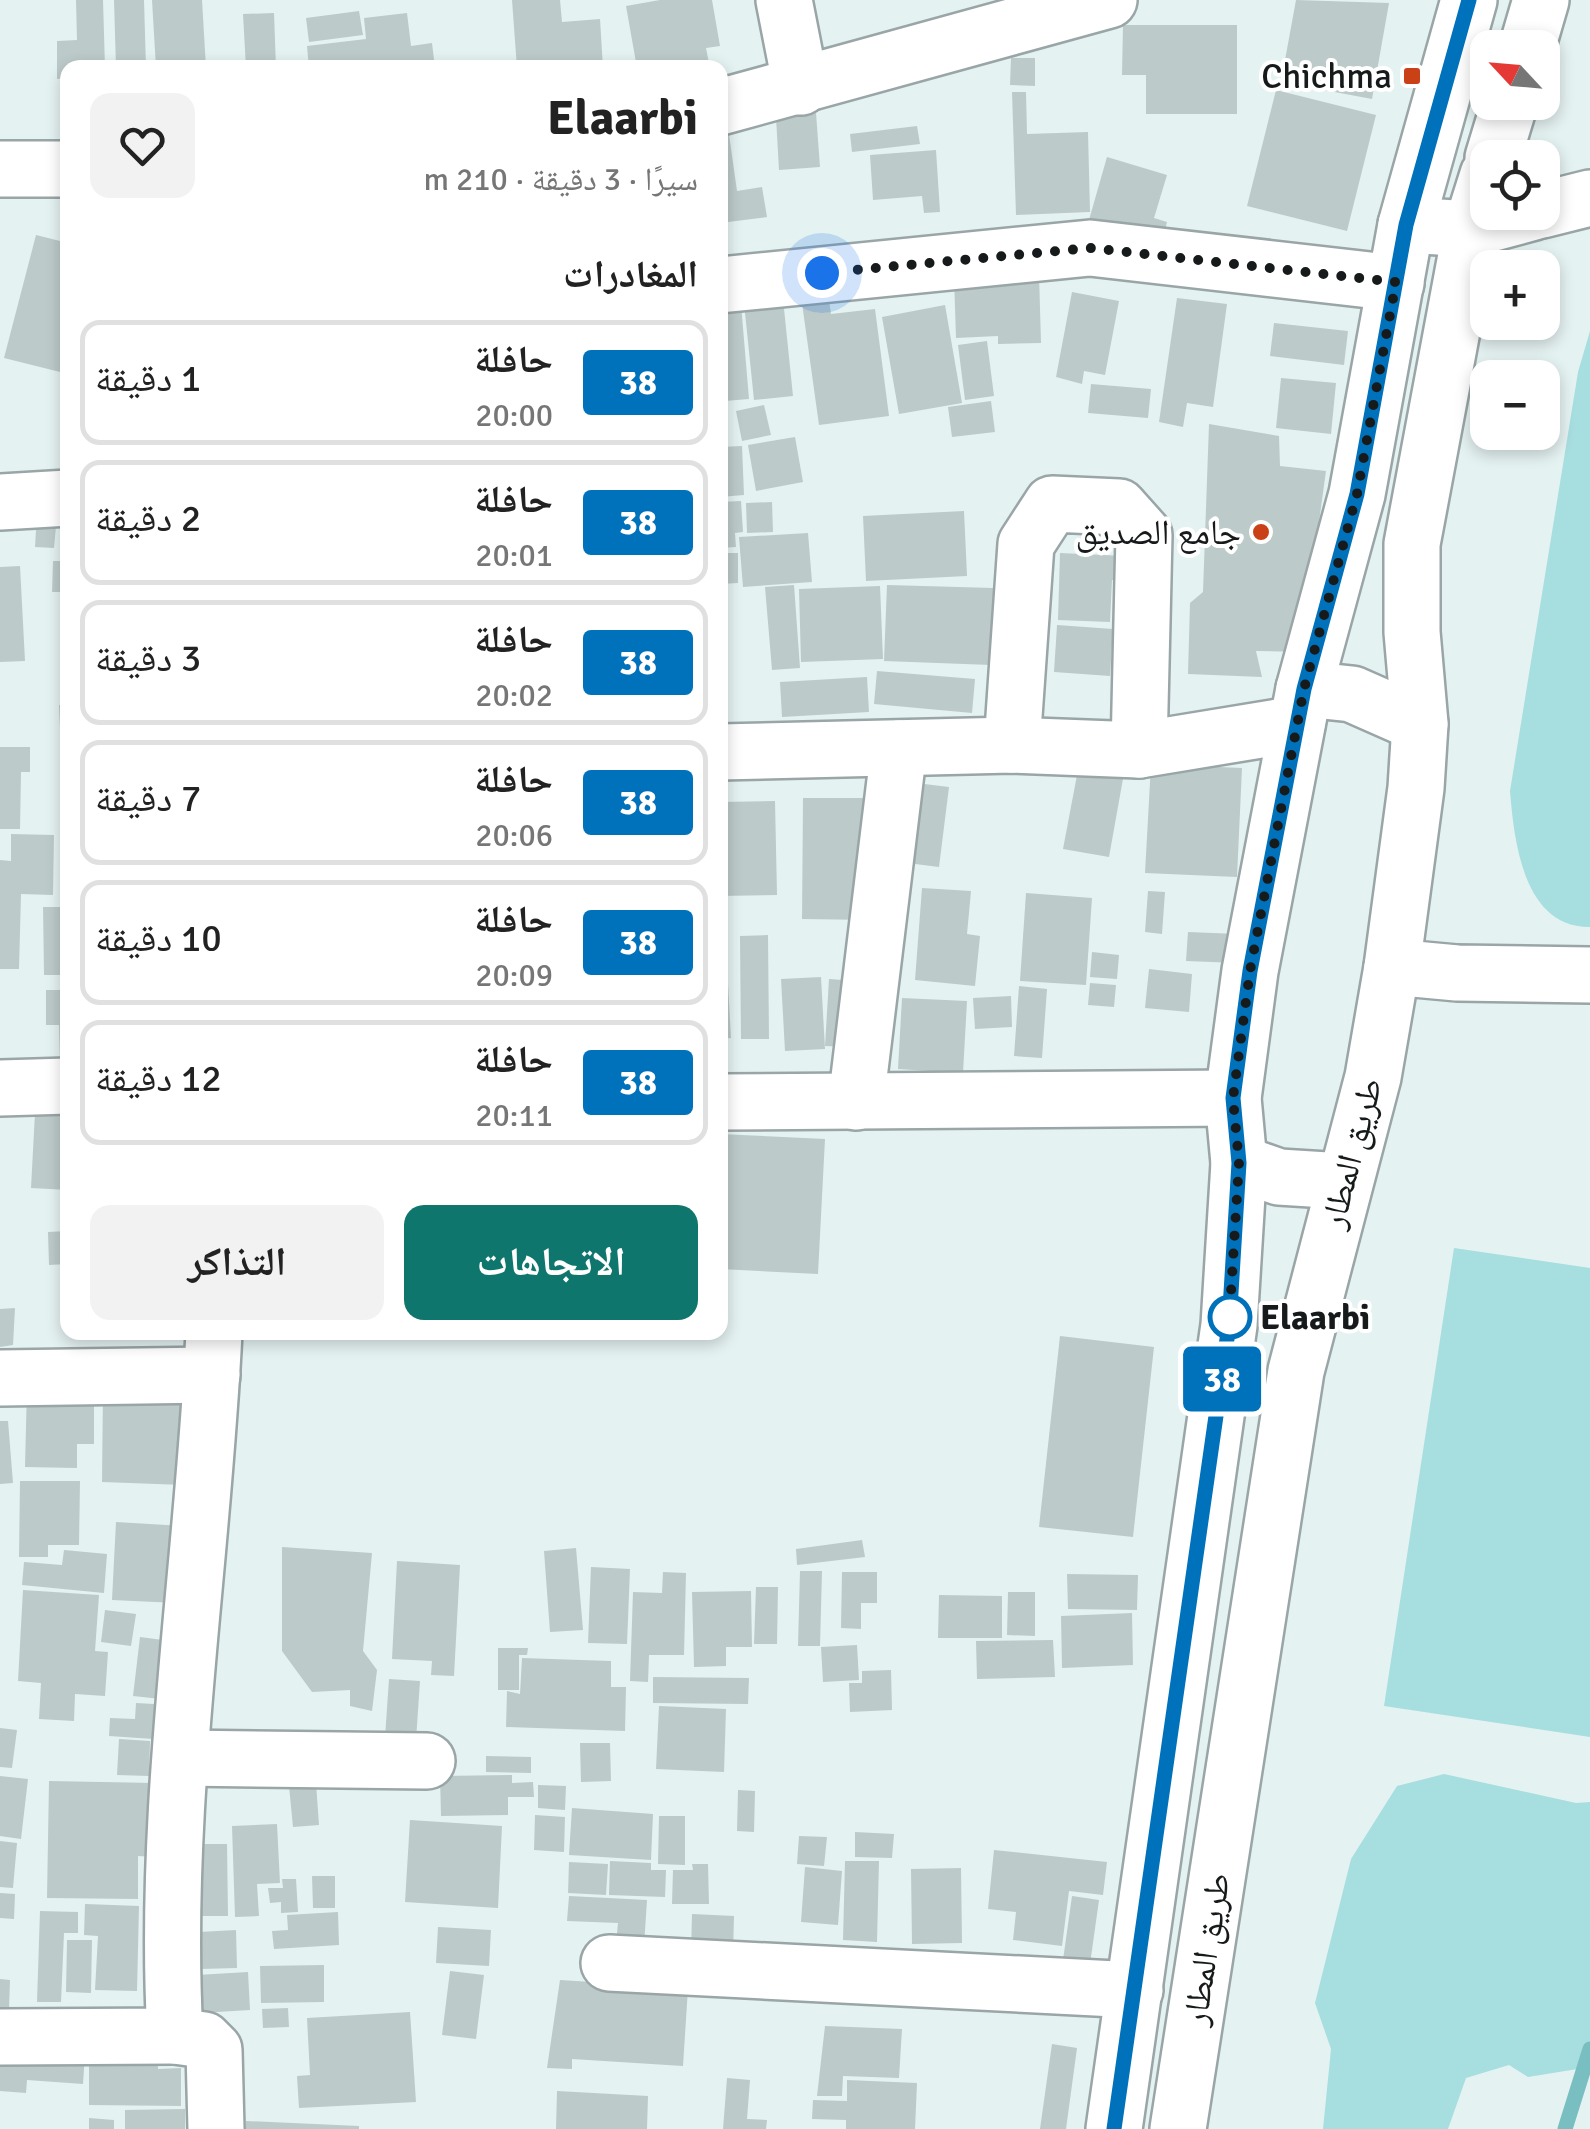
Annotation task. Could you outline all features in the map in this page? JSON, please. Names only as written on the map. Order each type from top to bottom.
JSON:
[{"type":"street","points":[[784,0],[801,87]]},
{"type":"street","points":[[728,105],[1109,0]]},
{"type":"street","name":"طريق المطار","points":[[1114,2129],[1229,1325],[1239,1163],[1233,1098],[1265,884],[1301,706],[1357,494],[1406,225],[1469,0]]},
{"type":"street","points":[[1532,30],[1541,0]]},
{"type":"street","points":[[0,169],[60,169]]},
{"type":"street","points":[[1560,206],[1590,198]]},
{"type":"street","points":[[1406,225],[1470,229]]},
{"type":"street","name":"طريق المطار","points":[[1178,2129],[1296,1371],[1373,1077],[1392,966],[1416,788],[1420,724],[1412,632],[1412,544],[1471,230]]},
{"type":"street","points":[[728,283],[1090,248],[1396,282]]},
{"type":"street","points":[[0,502],[60,498]]},
{"type":"street","points":[[1012,745],[1026,544],[1052,504],[1119,507],[1144,535],[1140,750]]},
{"type":"street","points":[[728,752],[1012,745],[1140,750],[1352,694],[1420,724]]},
{"type":"street","points":[[856,1102],[899,748]]},
{"type":"street","points":[[1392,966],[1458,973],[1590,975]]},
{"type":"street","points":[[0,1088],[60,1086]]},
{"type":"street","points":[[728,1102],[1233,1098]]},
{"type":"street","points":[[1239,1163],[1279,1178],[1343,1181]]},
{"type":"street","points":[[0,1378],[213,1354],[181,1758],[170,1958],[174,2036]]},
{"type":"street","points":[[181,1758],[427,1762]]},
{"type":"street","points":[[609,1963],[1135,1990]]},
{"type":"street","points":[[0,2037],[174,2036],[204,2040],[214,2050],[216,2129]]},
{"type":"shaded area","points":[[1590,331],[1590,927],[1567,923],[1550,913],[1536,897],[1519,856],[1510,791],[1578,372]]},
{"type":"shaded area","points":[[1454,1248],[1590,1268],[1590,1737],[1384,1706]]},
{"type":"shaded area","points":[[1444,1774],[1576,1803],[1590,1802],[1590,2067],[1528,2077],[1509,2065],[1466,2078],[1448,2129],[1323,2129],[1331,2049],[1315,2003],[1351,1859],[1397,1786]]},
{"type":"building","points":[[76,0],[103,0],[105,60],[60,60],[57,79],[57,41],[77,40]]},
{"type":"building","points":[[114,0],[144,0],[146,60],[116,60]]},
{"type":"building","points":[[152,0],[202,0],[206,60],[156,60]]},
{"type":"building","points":[[512,0],[560,0],[562,22],[600,19],[603,60],[516,60]]},
{"type":"building","points":[[660,0],[712,0],[720,46],[706,48],[708,60],[636,60],[626,6]]},
{"type":"building","points":[[1296,0],[1389,3],[1372,99],[1281,82]]},
{"type":"building","points":[[359,11],[363,35],[309,42],[306,18]]},
{"type":"building","points":[[274,13],[276,60],[246,60],[243,14]]},
{"type":"building","points":[[407,13],[411,46],[432,43],[434,60],[308,60],[307,46],[366,39],[364,18]]},
{"type":"building","points":[[1123,25],[1237,25],[1237,114],[1146,114],[1146,75],[1122,75]]},
{"type":"building","points":[[1011,58],[1035,58],[1035,86],[1010,85]]},
{"type":"building","points":[[1276,90],[1376,115],[1347,231],[1247,206]]},
{"type":"building","points":[[1012,92],[1026,92],[1027,134],[1088,132],[1090,212],[1016,215]]},
{"type":"building","points":[[816,113],[820,167],[779,170],[776,117]]},
{"type":"building","points":[[917,126],[920,144],[852,152],[850,134]]},
{"type":"building","points":[[728,134],[737,191],[762,187],[767,217],[728,222]]},
{"type":"building","points":[[936,150],[940,212],[924,213],[922,196],[873,200],[870,155]]},
{"type":"building","points":[[1107,157],[1167,175],[1154,218],[1167,222],[1162,242],[1089,220]]},
{"type":"building","points":[[36,235],[60,241],[60,372],[4,358]]},
{"type":"building","points":[[1039,274],[1041,343],[998,344],[998,336],[956,338],[954,277]]},
{"type":"building","points":[[828,292],[831,314],[875,309],[889,416],[819,425],[801,296]]},
{"type":"building","points":[[1072,292],[1119,301],[1105,375],[1084,371],[1082,384],[1056,377]]},
{"type":"building","points":[[1177,298],[1227,304],[1213,407],[1187,403],[1183,427],[1159,422]]},
{"type":"building","points":[[783,299],[793,396],[754,400],[744,303]]},
{"type":"building","points":[[741,304],[749,399],[728,401],[728,306]]},
{"type":"building","points":[[945,305],[962,403],[899,414],[882,317]]},
{"type":"building","points":[[1274,323],[1348,331],[1344,365],[1270,356]]},
{"type":"building","points":[[987,341],[994,396],[965,400],[958,345]]},
{"type":"building","points":[[1281,378],[1336,383],[1331,434],[1276,428]]},
{"type":"building","points":[[1091,384],[1151,389],[1148,418],[1088,413]]},
{"type":"building","points":[[991,401],[995,432],[952,437],[948,407]]},
{"type":"building","points":[[764,405],[771,435],[742,441],[736,411]]},
{"type":"building","name":"جامع الصديق","points":[[1209,424],[1279,436],[1280,466],[1326,471],[1301,652],[1256,651],[1262,677],[1188,674],[1190,603],[1203,592]]},
{"type":"building","points":[[795,437],[803,482],[756,491],[748,445]]},
{"type":"building","points":[[742,446],[744,495],[728,496],[728,447]]},
{"type":"building","points":[[741,501],[743,532],[735,533],[736,547],[728,548],[728,502]]},
{"type":"building","points":[[772,502],[773,532],[747,533],[746,503]]},
{"type":"building","points":[[964,511],[967,576],[866,581],[863,516]]},
{"type":"building","points":[[37,513],[57,515],[54,548],[35,547]]},
{"type":"building","points":[[808,533],[812,582],[743,587],[739,537]]},
{"type":"building","points":[[728,553],[738,553],[738,583],[728,584]]},
{"type":"building","points":[[1060,553],[1125,556],[1125,581],[1112,580],[1110,622],[1058,620]]},
{"type":"building","points":[[53,561],[60,561],[60,592],[52,592]]},
{"type":"building","points":[[20,566],[25,661],[0,662],[0,567]]},
{"type":"building","points":[[794,585],[800,668],[772,670],[765,587]]},
{"type":"building","points":[[887,585],[994,588],[991,665],[884,661]]},
{"type":"building","points":[[880,586],[883,659],[801,662],[799,589]]},
{"type":"building","points":[[1057,625],[1113,629],[1110,676],[1054,672]]},
{"type":"building","points":[[877,671],[975,679],[972,713],[874,704]]},
{"type":"building","points":[[867,677],[869,712],[782,717],[780,682]]},
{"type":"building","points":[[0,747],[30,747],[30,772],[21,772],[20,829],[0,829]]},
{"type":"building","points":[[1081,754],[1126,762],[1109,857],[1063,849]]},
{"type":"building","points":[[1151,764],[1242,768],[1237,877],[1145,873]]},
{"type":"building","points":[[916,783],[949,787],[939,867],[907,863]]},
{"type":"building","points":[[803,798],[872,798],[871,920],[802,919]]},
{"type":"building","points":[[775,801],[777,895],[728,896],[728,802]]},
{"type":"building","points":[[11,834],[54,835],[53,895],[21,894],[19,969],[0,969],[0,860],[11,861]]},
{"type":"building","points":[[922,888],[971,891],[967,934],[980,936],[975,986],[915,980]]},
{"type":"building","points":[[1148,891],[1165,892],[1162,934],[1145,932]]},
{"type":"building","points":[[1026,893],[1092,898],[1086,985],[1020,981]]},
{"type":"building","points":[[43,907],[60,907],[60,975],[44,975]]},
{"type":"building","points":[[1188,932],[1238,934],[1237,963],[1186,961]]},
{"type":"building","points":[[768,935],[769,1039],[741,1039],[740,936]]},
{"type":"building","points":[[1092,952],[1119,955],[1117,979],[1090,977]]},
{"type":"building","points":[[1149,969],[1192,974],[1189,1012],[1145,1008]]},
{"type":"building","points":[[821,977],[825,1049],[785,1051],[781,979]]},
{"type":"building","points":[[829,979],[856,981],[852,1047],[825,1046]]},
{"type":"building","points":[[728,983],[731,1038],[728,1038]]},
{"type":"building","points":[[1090,983],[1116,985],[1114,1007],[1088,1005]]},
{"type":"building","points":[[1019,986],[1047,989],[1042,1058],[1014,1056]]},
{"type":"building","points":[[46,990],[60,990],[60,1063],[59,1025],[46,1025]]},
{"type":"building","points":[[1011,996],[1012,1027],[975,1029],[973,998]]},
{"type":"building","points":[[902,998],[967,1001],[963,1073],[898,1069]]},
{"type":"building","points":[[35,1113],[60,1115],[60,1190],[31,1188]]},
{"type":"building","points":[[728,1134],[825,1139],[818,1274],[728,1269]]},
{"type":"building","points":[[60,1231],[60,1264],[49,1265],[48,1232]]},
{"type":"building","points":[[15,1308],[13,1345],[0,1347],[0,1309]]},
{"type":"building","points":[[1060,1336],[1154,1347],[1133,1537],[1039,1527]]},
{"type":"building","points":[[27,1386],[94,1388],[94,1444],[77,1444],[77,1468],[25,1467]]},
{"type":"building","points":[[103,1389],[187,1391],[184,1485],[102,1482]]},
{"type":"building","points":[[0,1421],[8,1421],[13,1483],[0,1484]]},
{"type":"building","points":[[20,1481],[80,1481],[79,1545],[48,1545],[48,1557],[19,1557]]},
{"type":"building","points":[[116,1522],[183,1526],[177,1603],[112,1600]]},
{"type":"building","points":[[862,1540],[865,1557],[797,1565],[796,1549]]},
{"type":"building","points":[[282,1547],[372,1553],[363,1651],[377,1670],[372,1711],[350,1706],[350,1690],[312,1692],[282,1651]]},
{"type":"building","points":[[576,1548],[583,1630],[550,1632],[544,1551]]},
{"type":"building","points":[[64,1550],[107,1554],[104,1593],[22,1585],[24,1562],[62,1565]]},
{"type":"building","points":[[397,1561],[460,1565],[454,1676],[431,1675],[432,1661],[392,1659]]},
{"type":"building","points":[[591,1567],[630,1569],[627,1644],[588,1643]]},
{"type":"building","points":[[800,1571],[822,1571],[820,1646],[798,1646]]},
{"type":"building","points":[[663,1572],[686,1573],[684,1655],[649,1655],[648,1682],[630,1681],[633,1592],[662,1593]]},
{"type":"building","points":[[842,1572],[877,1572],[877,1603],[861,1603],[861,1629],[841,1628]]},
{"type":"building","points":[[1067,1574],[1138,1575],[1137,1610],[1068,1609]]},
{"type":"building","points":[[756,1587],[778,1587],[777,1644],[754,1644]]},
{"type":"building","points":[[23,1590],[99,1595],[95,1651],[108,1652],[105,1696],[75,1694],[74,1721],[39,1719],[41,1683],[18,1681]]},
{"type":"building","points":[[751,1591],[752,1647],[726,1647],[726,1666],[694,1667],[692,1592]]},
{"type":"building","points":[[1008,1592],[1035,1592],[1035,1636],[1007,1635]]},
{"type":"building","points":[[939,1595],[1002,1596],[1002,1638],[938,1638]]},
{"type":"building","points":[[105,1610],[136,1614],[131,1646],[101,1642]]},
{"type":"building","points":[[1132,1613],[1133,1665],[1062,1668],[1061,1616]]},
{"type":"building","points":[[140,1637],[178,1642],[170,1700],[133,1696]]},
{"type":"building","points":[[1053,1640],[1055,1677],[977,1679],[976,1641]]},
{"type":"building","points":[[857,1645],[859,1680],[823,1682],[821,1647]]},
{"type":"building","points":[[498,1648],[528,1648],[527,1655],[519,1655],[519,1690],[498,1690]]},
{"type":"building","points":[[522,1658],[611,1661],[611,1687],[626,1687],[625,1731],[506,1727],[507,1691],[520,1694]]},
{"type":"building","points":[[891,1670],[892,1710],[850,1712],[849,1683],[862,1683],[862,1671]]},
{"type":"building","points":[[653,1677],[749,1678],[748,1704],[653,1703]]},
{"type":"building","points":[[389,1679],[420,1681],[416,1740],[385,1738]]},
{"type":"building","points":[[136,1703],[172,1705],[154,1739],[109,1736],[110,1718],[135,1719]]},
{"type":"building","points":[[659,1706],[726,1709],[724,1772],[656,1769]]},
{"type":"building","points":[[0,1728],[17,1730],[12,1768],[0,1767]]},
{"type":"building","points":[[119,1739],[150,1741],[149,1776],[117,1775]]},
{"type":"building","points":[[580,1743],[610,1743],[611,1781],[581,1782]]},
{"type":"building","points":[[486,1756],[531,1757],[531,1773],[486,1772]]},
{"type":"building","points":[[512,1775],[512,1783],[533,1782],[534,1797],[508,1797],[508,1815],[441,1816],[440,1776]]},
{"type":"building","points":[[0,1776],[28,1779],[21,1839],[0,1836]]},
{"type":"building","points":[[49,1781],[155,1783],[154,1857],[138,1856],[138,1899],[47,1898]]},
{"type":"building","points":[[316,1783],[319,1825],[293,1827],[289,1786]]},
{"type":"building","points":[[538,1785],[566,1786],[565,1810],[538,1808]]},
{"type":"building","points":[[738,1790],[755,1791],[754,1832],[737,1831]]},
{"type":"building","points":[[572,1808],[653,1814],[651,1860],[569,1855]]},
{"type":"building","points":[[535,1815],[565,1817],[564,1852],[534,1850]]},
{"type":"building","points":[[659,1816],[685,1816],[685,1865],[658,1864]]},
{"type":"building","points":[[410,1820],[502,1826],[498,1908],[405,1902]]},
{"type":"building","points":[[277,1824],[280,1883],[257,1884],[259,1916],[235,1917],[232,1826]]},
{"type":"building","points":[[855,1832],[894,1834],[892,1858],[855,1857]]},
{"type":"building","points":[[799,1836],[827,1837],[824,1866],[797,1864]]},
{"type":"building","points":[[0,1841],[17,1843],[13,1888],[0,1887]]},
{"type":"building","points":[[200,1844],[227,1844],[228,1916],[200,1916]]},
{"type":"building","points":[[994,1850],[1107,1862],[1103,1895],[1069,1891],[1062,1946],[1013,1940],[1016,1912],[988,1909]]},
{"type":"building","points":[[610,1861],[651,1863],[651,1870],[666,1870],[665,1897],[609,1895]]},
{"type":"building","points":[[845,1861],[879,1861],[877,1942],[843,1940]]},
{"type":"building","points":[[569,1862],[608,1864],[606,1895],[568,1893]]},
{"type":"building","points":[[692,1864],[708,1864],[709,1904],[672,1904],[673,1870],[693,1870]]},
{"type":"building","points":[[805,1867],[842,1871],[838,1925],[801,1922]]},
{"type":"building","points":[[961,1868],[962,1943],[912,1944],[911,1869]]},
{"type":"building","points":[[312,1876],[335,1876],[335,1908],[313,1908]]},
{"type":"building","points":[[282,1879],[296,1879],[298,1912],[281,1913],[281,1902],[270,1903],[268,1888],[283,1888]]},
{"type":"building","points":[[0,1893],[15,1894],[14,1919],[0,1918]]},
{"type":"building","points":[[569,1896],[647,1900],[644,1946],[616,1944],[618,1923],[567,1921]]},
{"type":"building","points":[[1072,1896],[1099,1900],[1090,1964],[1063,1960]]},
{"type":"building","points":[[85,1904],[139,1906],[137,1991],[95,1990],[98,1936],[84,1935]]},
{"type":"building","points":[[40,1911],[78,1912],[78,1933],[64,1933],[61,2002],[37,2002]]},
{"type":"building","points":[[338,1912],[339,1945],[274,1949],[272,1931],[288,1930],[287,1915]]},
{"type":"building","points":[[692,1914],[734,1916],[733,1954],[691,1954]]},
{"type":"building","points":[[438,1927],[491,1930],[489,1966],[436,1963]]},
{"type":"building","points":[[236,1930],[237,1968],[200,1969],[199,1932]]},
{"type":"building","points":[[67,1940],[92,1940],[91,1993],[66,1992]]},
{"type":"building","points":[[324,1965],[324,2002],[261,2003],[260,1966]]},
{"type":"building","points":[[450,1971],[484,1975],[476,2039],[442,2035]]},
{"type":"building","points":[[248,1972],[250,2010],[200,2013],[197,1975]]},
{"type":"building","points":[[0,1979],[10,1980],[9,2010],[0,2010]]},
{"type":"building","points":[[560,1980],[688,1988],[683,2066],[572,2059],[572,2069],[547,2068]]},
{"type":"building","points":[[288,2008],[289,2027],[263,2028],[262,2009]]},
{"type":"building","points":[[410,2012],[416,2102],[299,2108],[297,2076],[310,2075],[307,2018]]},
{"type":"building","points":[[825,2026],[902,2029],[899,2078],[843,2076],[842,2096],[817,2096]]},
{"type":"building","points":[[1052,2044],[1077,2048],[1066,2129],[1040,2129]]},
{"type":"building","points":[[89,2046],[158,2047],[158,2069],[181,2068],[181,2106],[89,2105]]},
{"type":"building","points":[[0,2048],[85,2054],[83,2084],[27,2080],[26,2093],[0,2091]]},
{"type":"building","points":[[727,2078],[750,2080],[747,2119],[767,2120],[766,2129],[723,2129]]},
{"type":"building","points":[[847,2080],[917,2083],[915,2129],[846,2129],[846,2120],[812,2119],[813,2100],[847,2101]]},
{"type":"building","points":[[557,2091],[648,2096],[647,2129],[556,2129]]},
{"type":"building","points":[[185,2109],[185,2129],[125,2129],[125,2110]]},
{"type":"building","points":[[89,2118],[114,2120],[114,2129],[89,2129]]},
{"type":"building","points":[[246,2121],[359,2126],[359,2129],[246,2129]]},
{"type":"waterway","points":[[1565,2129],[1590,2049]]},
{"type":"bus line","name":"38","points":[[1114,2129],[1229,1325],[1239,1163],[1233,1098],[1250,971],[1304,689],[1357,494],[1406,225],[1469,0]]},
{"type":"place","name":"Chichma","points":[[1412,76]]},
{"type":"place","name":"جامع الصديق","points":[[1261,532]]},
{"type":"place","name":"Elaarbi","points":[[1230,1317]]},
{"type":"route","points":[[822,273],[1090,248],[1396,282],[1357,494],[1304,689],[1250,971],[1233,1098],[1239,1163],[1229,1325],[1230,1317]]}]
